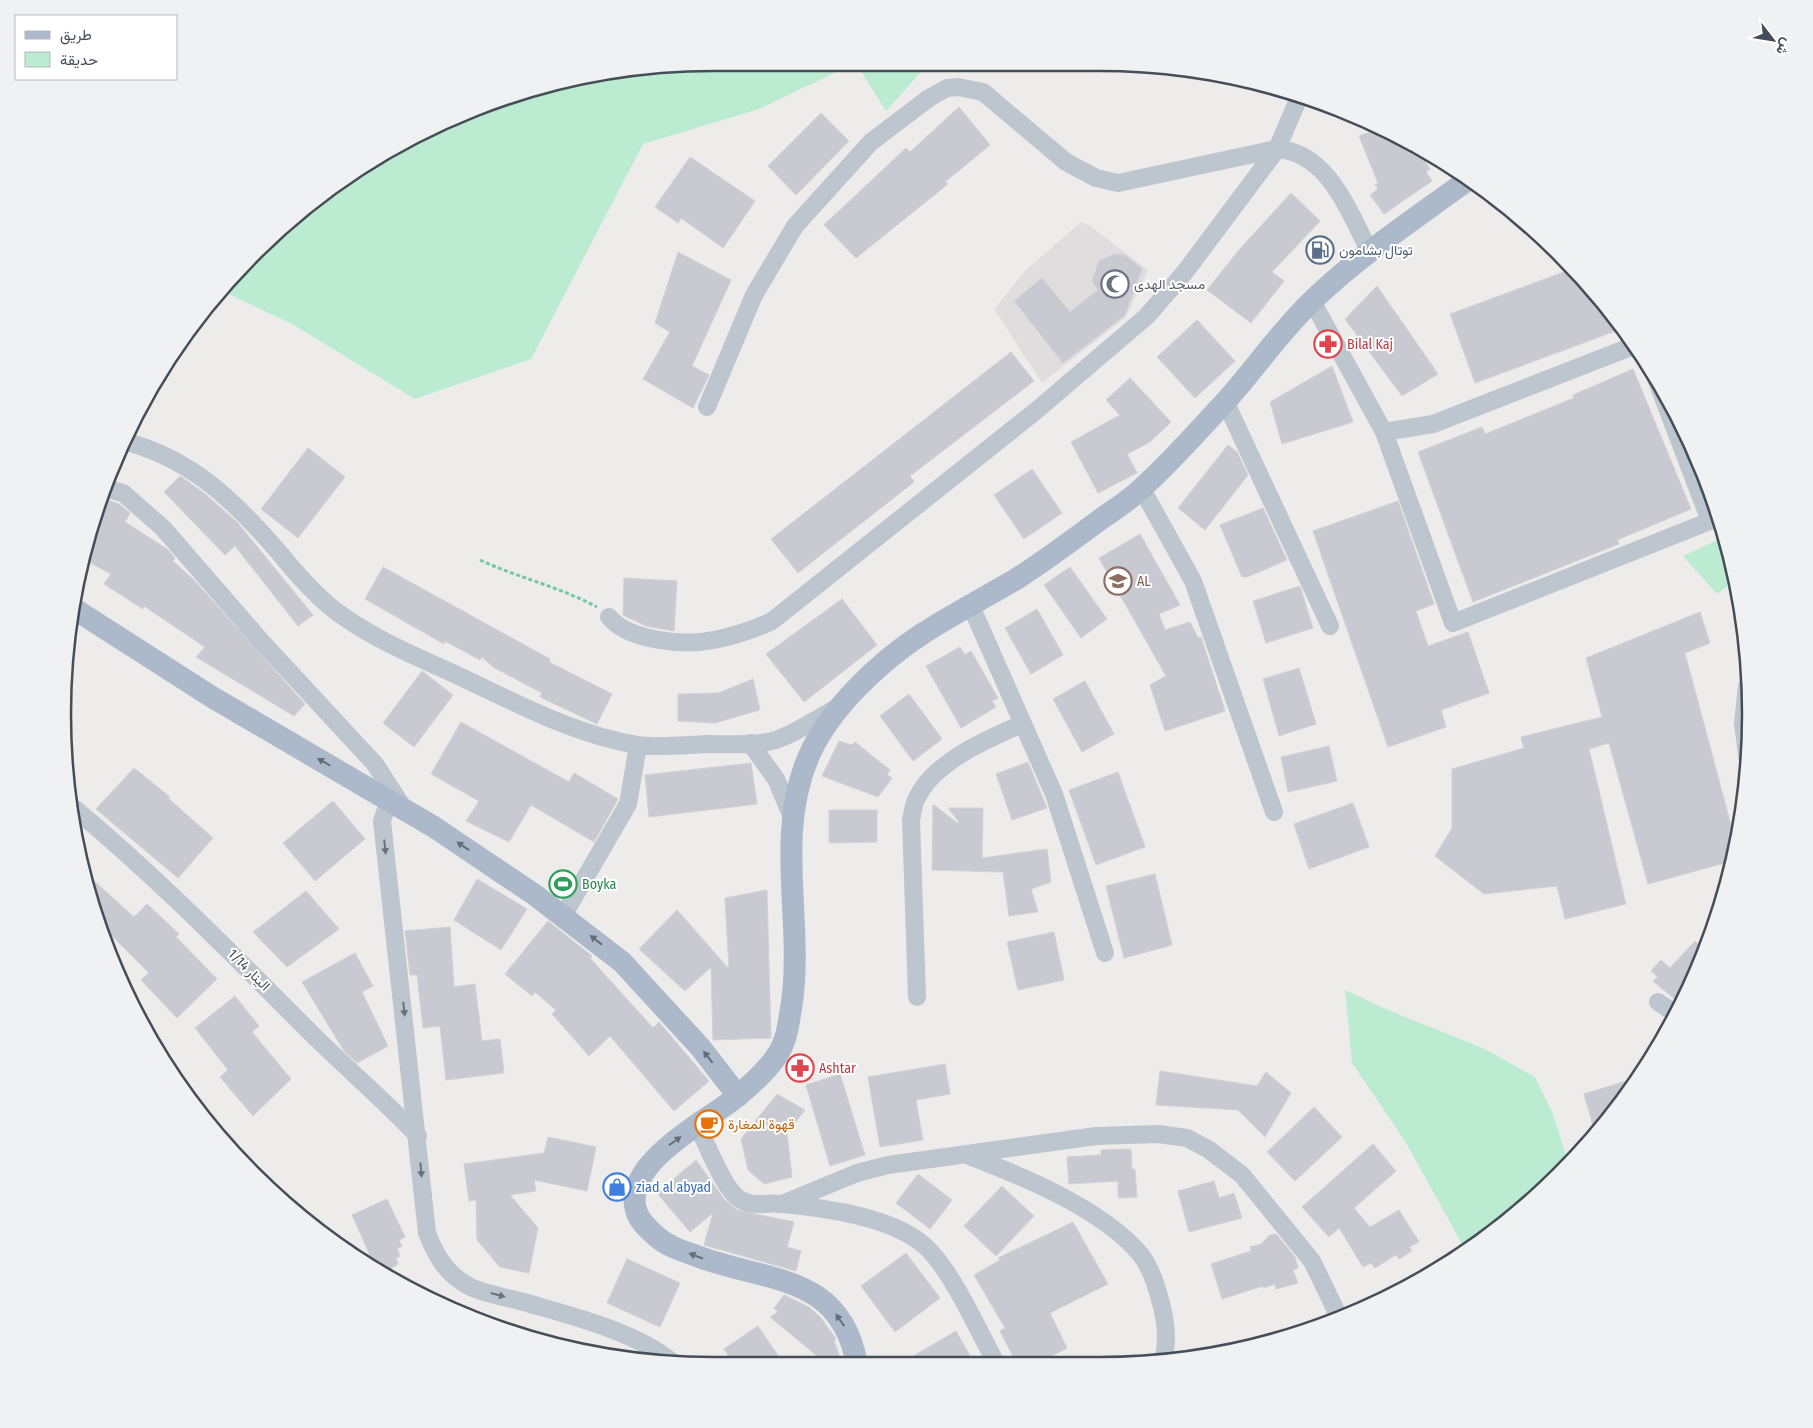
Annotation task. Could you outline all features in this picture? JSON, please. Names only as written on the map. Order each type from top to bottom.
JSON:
[{"type":"main road","points":[[855,1357],[850,1334],[836,1314],[818,1296],[789,1280],[704,1259],[675,1248],[662,1241],[644,1226],[636,1211],[635,1198],[642,1175],[666,1148],[738,1096],[761,1074],[779,1052],[788,1028],[794,987],[795,940],[791,861],[792,817],[799,783],[809,755],[840,707],[887,660],[922,634],[1028,570],[1142,489],[1225,402],[1312,301],[1370,252],[1462,184]]},
{"type":"main road","points":[[80,613],[212,697],[399,806],[474,853],[596,940],[628,968],[700,1047],[738,1096]]},
{"type":"street","points":[[707,407],[754,295],[795,226],[871,142],[929,98],[948,88],[965,87],[983,92],[1066,162],[1096,178],[1118,183],[1276,148],[1290,149],[1301,154],[1323,172],[1338,193],[1370,252]]},
{"type":"street","points":[[609,617],[619,628],[634,634],[684,642],[718,639],[772,622],[1037,410],[1147,316],[1185,272],[1276,148],[1297,102]]},
{"type":"street","points":[[1312,301],[1384,432],[1453,622],[1710,522],[1676,433]]},
{"type":"street","points":[[1384,432],[1433,424],[1627,348]]},
{"type":"street","points":[[1225,402],[1330,626]]},
{"type":"street","points":[[132,443],[182,464],[199,474],[252,522],[304,582],[333,609],[381,640],[551,718],[595,736],[638,745],[750,744],[773,741],[840,707]]},
{"type":"street","points":[[1142,489],[1193,581],[1274,812]]},
{"type":"street","points":[[112,490],[123,493],[163,528],[261,641],[374,764],[399,806],[385,812],[382,821],[418,1136],[427,1233],[442,1263],[462,1282],[489,1293],[573,1316],[628,1337],[658,1354]]},
{"type":"street","points":[[971,606],[1054,794],[1105,953]]},
{"type":"street","points":[[916,997],[911,820],[916,799],[925,784],[938,770],[992,738],[1022,724]]},
{"type":"street","points":[[750,744],[776,779],[792,817]]},
{"type":"street","points":[[563,916],[628,804],[638,745]]},
{"type":"street","name":"الينار 1/14","points":[[80,813],[172,894],[313,1035],[418,1136]]},
{"type":"street","points":[[1658,1002],[1669,1009]]},
{"type":"street","points":[[697,1125],[730,1190],[747,1204],[782,1204],[877,1220],[903,1232],[925,1246],[940,1262],[993,1357]]},
{"type":"street","points":[[782,1204],[857,1173],[888,1166],[1096,1136],[1158,1134],[1187,1138],[1208,1149],[1242,1175],[1312,1261],[1336,1311]]},
{"type":"street","points":[[965,1154],[1021,1176],[1060,1195],[1120,1234],[1142,1256],[1158,1290],[1166,1324],[1165,1353]]},
{"type":"path","points":[[480,560],[510,574],[576,596],[600,608],[609,617]]},
{"type":"shaded area","points":[[1081,222],[1089,225],[1148,270],[1126,317],[1042,383],[994,309],[1024,272]]},
{"type":"green space","points":[[714,71],[838,71],[759,109],[643,144],[531,359],[415,399],[292,324],[228,294],[290,231],[323,204],[393,157],[468,120],[507,105],[548,93],[630,77]]},
{"type":"green space","points":[[861,71],[922,71],[886,111]]},
{"type":"green space","points":[[1718,540],[1728,585],[1717,594],[1683,556]]},
{"type":"green space","points":[[1345,990],[1388,1010],[1485,1049],[1535,1077],[1553,1114],[1566,1155],[1523,1197],[1461,1244],[1405,1141],[1352,1063]]},
{"type":"building","points":[[959,107],[990,145],[945,182],[948,184],[856,258],[824,225],[906,148],[910,152]]},
{"type":"building","points":[[821,113],[849,141],[796,195],[768,166]]},
{"type":"building","points":[[1370,132],[1420,157],[1426,161],[1430,169],[1426,172],[1432,181],[1384,214],[1370,195],[1378,189],[1375,185],[1378,183],[1359,136]]},
{"type":"building","points":[[690,157],[755,201],[723,248],[681,218],[678,223],[655,207]]},
{"type":"building","points":[[1291,193],[1320,221],[1272,272],[1284,281],[1251,323],[1207,290],[1238,251]]},
{"type":"building","points":[[678,252],[731,280],[692,366],[709,375],[693,408],[643,379],[670,332],[655,323]]},
{"type":"building","points":[[1115,254],[1125,255],[1142,269],[1125,315],[1063,363],[1014,301],[1042,278],[1070,312],[1098,290],[1092,281],[1099,261]]},
{"type":"building","points":[[1564,272],[1582,290],[1615,331],[1475,383],[1450,314]]},
{"type":"building","points":[[1377,286],[1438,374],[1402,396],[1345,319]]},
{"type":"building","points":[[1197,320],[1235,361],[1195,398],[1157,357]]},
{"type":"building","points":[[1011,352],[1034,381],[910,476],[914,482],[798,573],[771,539]]},
{"type":"building","points":[[1332,366],[1353,422],[1282,444],[1270,402]]},
{"type":"building","points":[[1633,369],[1691,509],[1617,540],[1619,544],[1473,602],[1418,452],[1482,427],[1485,434],[1574,398],[1573,395]]},
{"type":"building","points":[[1130,378],[1171,422],[1150,442],[1127,454],[1137,473],[1098,493],[1071,442],[1120,415],[1106,400]]},
{"type":"building","points":[[1228,445],[1237,452],[1248,475],[1205,530],[1178,508]]},
{"type":"building","points":[[308,448],[345,477],[298,538],[261,509]]},
{"type":"building","points":[[1032,469],[1062,513],[1024,539],[994,495]]},
{"type":"building","points":[[180,476],[204,493],[237,522],[313,615],[298,626],[235,546],[225,555],[164,492]]},
{"type":"building","points":[[108,500],[119,504],[130,513],[125,522],[167,549],[175,558],[173,561],[195,581],[305,704],[294,716],[196,657],[205,647],[144,606],[143,609],[104,584],[111,574],[90,563]]},
{"type":"building","points":[[1398,501],[1434,604],[1416,611],[1428,646],[1468,632],[1489,693],[1441,710],[1446,727],[1388,747],[1313,531]]},
{"type":"building","points":[[1263,508],[1287,560],[1247,577],[1242,577],[1220,525]]},
{"type":"building","points":[[1140,534],[1180,605],[1159,614],[1165,630],[1190,622],[1198,638],[1201,637],[1225,711],[1165,731],[1150,685],[1166,676],[1099,558]]},
{"type":"building","points":[[383,567],[550,659],[549,662],[612,694],[597,724],[540,697],[542,693],[493,667],[482,657],[480,660],[445,641],[444,644],[365,599]]},
{"type":"building","points":[[1070,567],[1107,619],[1081,638],[1044,585]]},
{"type":"building","points":[[624,578],[677,581],[674,631],[646,626],[623,615]]},
{"type":"building","points":[[1300,586],[1313,628],[1266,643],[1253,601]]},
{"type":"building","points":[[842,599],[877,645],[804,702],[766,654]]},
{"type":"building","points":[[1037,609],[1063,655],[1031,674],[1005,628]]},
{"type":"building","points":[[1700,612],[1710,643],[1685,653],[1731,826],[1724,863],[1648,884],[1609,743],[1589,749],[1626,904],[1565,919],[1557,886],[1484,894],[1435,856],[1452,828],[1452,769],[1524,748],[1521,737],[1602,717],[1586,658]]},
{"type":"building","points":[[960,647],[965,655],[971,651],[998,698],[992,701],[996,707],[961,728],[926,666]]},
{"type":"building","points":[[1299,668],[1316,724],[1279,736],[1263,679]]},
{"type":"building","points":[[422,671],[453,695],[414,747],[383,723]]},
{"type":"building","points":[[753,679],[760,710],[715,723],[678,721],[678,694],[718,693]]},
{"type":"building","points":[[1085,681],[1114,734],[1082,752],[1053,699]]},
{"type":"building","points":[[909,694],[942,739],[913,761],[880,716]]},
{"type":"building","points":[[461,722],[569,782],[574,773],[618,799],[594,842],[531,805],[509,842],[466,821],[479,801],[431,774]]},
{"type":"building","points":[[839,741],[852,745],[855,742],[890,770],[887,775],[892,778],[878,797],[822,776]]},
{"type":"building","points":[[1329,746],[1337,781],[1288,792],[1281,757]]},
{"type":"building","points":[[1028,762],[1047,808],[1012,820],[996,774]]},
{"type":"building","points":[[751,763],[757,804],[649,817],[645,775]]},
{"type":"building","points":[[134,768],[170,797],[168,798],[213,838],[178,878],[96,809]]},
{"type":"building","points":[[1118,772],[1145,847],[1096,865],[1069,790]]},
{"type":"building","points":[[333,801],[365,839],[315,881],[283,843]]},
{"type":"building","points":[[1353,803],[1369,847],[1309,869],[1294,824]]},
{"type":"building","points":[[933,804],[957,823],[959,822],[948,808],[983,808],[982,858],[1047,849],[1051,882],[1031,889],[1038,912],[1009,916],[1003,872],[932,870]]},
{"type":"building","points":[[829,810],[877,810],[877,842],[829,843]]},
{"type":"building","points":[[1155,874],[1172,945],[1124,958],[1106,886]]},
{"type":"building","points":[[477,879],[527,909],[501,950],[454,920]]},
{"type":"building","points":[[93,880],[134,917],[147,904],[179,934],[176,937],[217,979],[177,1018],[141,980],[149,973],[110,934]]},
{"type":"building","points":[[767,890],[771,1038],[713,1040],[711,967],[685,991],[639,949],[677,910],[729,969],[725,898]]},
{"type":"building","points":[[306,891],[339,929],[287,967],[253,932]]},
{"type":"building","points":[[548,921],[592,956],[590,958],[653,1028],[659,1022],[709,1081],[674,1111],[610,1036],[589,1056],[552,1014],[556,1010],[535,992],[532,996],[505,974]]},
{"type":"building","points":[[450,927],[454,987],[475,984],[482,1041],[500,1039],[504,1073],[446,1080],[440,1026],[423,1028],[417,975],[410,975],[405,931]]},
{"type":"building","points":[[1054,932],[1064,980],[1018,990],[1007,942]]},
{"type":"building","points":[[1695,941],[1699,945],[1675,999],[1653,981],[1658,977],[1651,971],[1661,960],[1670,968]]},
{"type":"building","points":[[355,953],[373,986],[362,992],[388,1046],[357,1063],[344,1051],[302,982]]},
{"type":"building","points":[[235,996],[259,1026],[252,1032],[291,1079],[253,1116],[220,1077],[228,1070],[195,1028]]},
{"type":"building","points":[[945,1064],[950,1094],[916,1100],[923,1140],[880,1147],[868,1077]]},
{"type":"building","points":[[1160,1071],[1257,1086],[1266,1072],[1291,1093],[1265,1137],[1238,1110],[1156,1105]]},
{"type":"building","points":[[840,1074],[865,1155],[830,1166],[806,1085]]},
{"type":"building","points":[[1626,1081],[1593,1125],[1584,1094]]},
{"type":"building","points":[[777,1094],[805,1110],[787,1133],[792,1177],[764,1184],[748,1170],[741,1139]]},
{"type":"building","points":[[1314,1107],[1342,1137],[1295,1181],[1267,1152]]},
{"type":"building","points":[[548,1137],[596,1147],[587,1191],[534,1180],[536,1191],[510,1195],[538,1228],[529,1273],[500,1267],[477,1240],[476,1200],[469,1201],[464,1164],[544,1153]]},
{"type":"building","points":[[1373,1144],[1396,1171],[1354,1208],[1370,1227],[1399,1210],[1419,1242],[1409,1247],[1412,1251],[1399,1259],[1396,1255],[1375,1268],[1371,1263],[1363,1267],[1339,1228],[1329,1237],[1302,1207]]},
{"type":"building","points":[[1131,1149],[1137,1197],[1118,1198],[1118,1181],[1069,1184],[1067,1157],[1101,1155],[1101,1150]]},
{"type":"building","points":[[696,1160],[724,1199],[737,1210],[794,1222],[787,1247],[801,1251],[796,1271],[704,1245],[713,1213],[690,1232],[657,1193]]},
{"type":"building","points":[[918,1174],[952,1200],[930,1229],[896,1203]]},
{"type":"building","points":[[1214,1181],[1219,1198],[1234,1193],[1242,1218],[1189,1232],[1178,1191]]},
{"type":"building","points":[[1002,1186],[1034,1216],[996,1256],[964,1226]]},
{"type":"building","points":[[387,1199],[405,1237],[399,1240],[402,1246],[397,1249],[400,1256],[396,1258],[398,1264],[390,1269],[370,1257],[352,1215]]},
{"type":"building","points":[[1073,1222],[1108,1284],[1050,1313],[1067,1348],[1050,1357],[1013,1357],[1000,1331],[1005,1328],[974,1275],[1000,1260],[998,1258]]},
{"type":"building","points":[[1276,1234],[1295,1257],[1298,1268],[1293,1270],[1298,1283],[1276,1289],[1275,1284],[1263,1288],[1263,1286],[1222,1299],[1211,1264],[1251,1251],[1250,1247],[1261,1244],[1270,1235]]},
{"type":"building","points":[[906,1253],[940,1298],[895,1332],[861,1286]]},
{"type":"building","points":[[627,1259],[680,1283],[660,1327],[607,1303]]},
{"type":"building","points":[[784,1295],[809,1307],[821,1318],[836,1339],[834,1341],[840,1357],[818,1357],[770,1317],[778,1312],[774,1308]]},
{"type":"building","points":[[758,1326],[779,1357],[730,1357],[724,1349]]},
{"type":"building","points":[[956,1331],[971,1357],[912,1357]]},
{"type":"place","name":"توتال بشامون","points":[[1320,250]]},
{"type":"place","name":"مسجد الهدى","points":[[1115,284]]},
{"type":"place","name":"Bilal Kaj","points":[[1328,344]]},
{"type":"place","name":"AL","points":[[1118,581]]},
{"type":"place","name":"Boyka","points":[[563,884]]},
{"type":"place","name":"Ashtar","points":[[800,1068]]},
{"type":"place","name":"قهوة المغارة","points":[[709,1124]]},
{"type":"place","name":"ziad al abyad","points":[[617,1187]]}]
